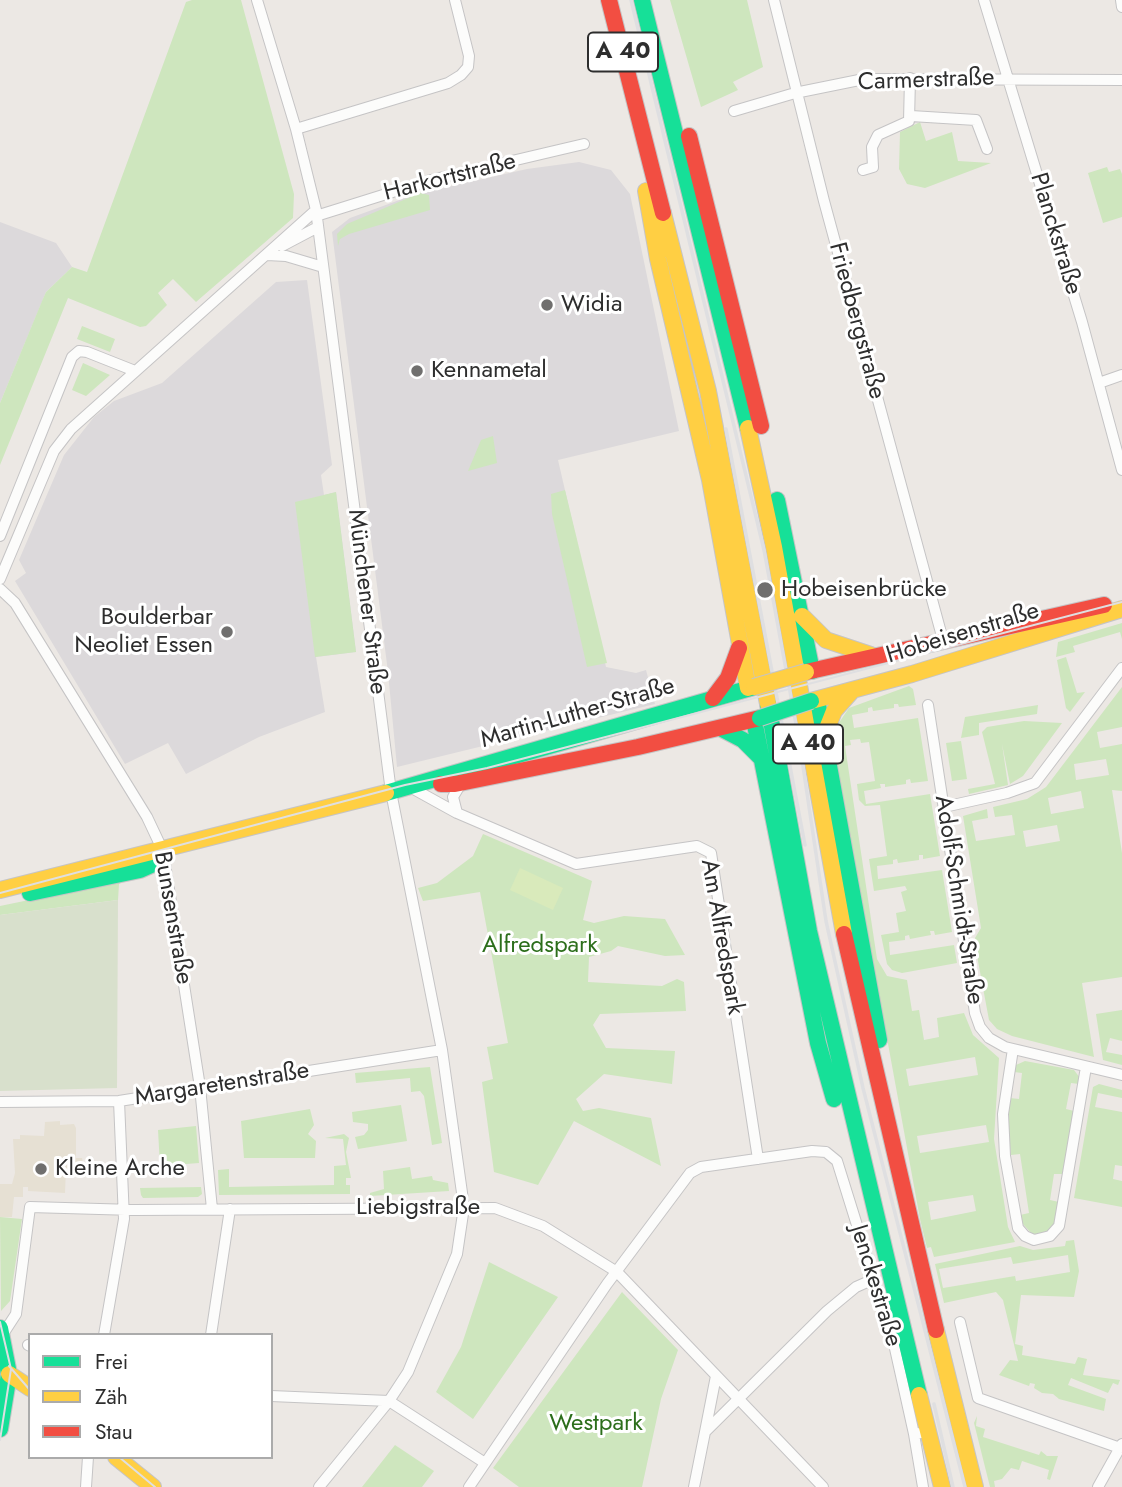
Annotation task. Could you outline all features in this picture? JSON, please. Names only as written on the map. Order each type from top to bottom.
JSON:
[{"type":"main road","name":"A 40","points":[[609,0],[731,500],[809,931],[877,1227],[942,1487]]},
{"type":"main road","name":"A 40","points":[[642,0],[752,447],[774,547],[844,936],[906,1211],[975,1487]]},
{"type":"main road","points":[[647,17],[674,83],[696,160],[750,377],[802,616],[814,700],[824,737],[891,1105],[906,1211]]},
{"type":"main road","points":[[636,103],[641,165],[658,260],[703,444],[757,719],[761,758],[818,1043],[854,1170],[877,1227]]},
{"type":"main road","name":"Hobeisenstraße","points":[[809,671],[1122,601]]},
{"type":"main road","name":"Hobeisenstraße","points":[[814,700],[851,692],[1122,609]]},
{"type":"main road","points":[[802,616],[826,640],[871,655]]},
{"type":"main road","points":[[713,698],[729,678],[741,643]]},
{"type":"main road","name":"Martin-Luther-Straße","points":[[0,890],[391,792],[809,671]]},
{"type":"main road","points":[[824,737],[834,711],[851,692]]},
{"type":"main road","name":"Martin-Luther-Straße","points":[[416,785],[462,782],[722,729],[814,700]]},
{"type":"main road","points":[[722,729],[743,740],[761,758]]},
{"type":"main road","name":"Martin-Luther-Straße","points":[[0,900],[140,870],[158,862],[163,851]]},
{"type":"main road","points":[[0,1429],[9,1374],[1,1331]]},
{"type":"main road","points":[[9,1374],[28,1387]]},
{"type":"main road","points":[[118,1459],[153,1487]]},
{"type":"street","name":"Münchener Straße","points":[[257,0],[296,129],[317,218],[391,792],[442,1050],[464,1207],[453,1267],[423,1341],[389,1401],[319,1487]]},
{"type":"street","points":[[296,129],[447,83],[461,75],[468,67],[469,56],[455,0]]},
{"type":"street","name":"Friedbergstraße","points":[[774,0],[796,93],[943,640]]},
{"type":"street","name":"Planckstraße","points":[[984,0],[1010,78],[1016,108],[1099,383],[1122,470]]},
{"type":"street","points":[[1121,0],[1122,7]]},
{"type":"street","points":[[863,170],[873,167],[872,147],[878,135],[906,124],[911,116],[910,78]]},
{"type":"street","name":"Carmerstraße","points":[[734,111],[796,93],[864,79],[1122,80]]},
{"type":"street","points":[[911,116],[976,120],[987,149]]},
{"type":"street","name":"Harkortstraße","points":[[0,579],[4,555],[54,451],[71,429],[267,255],[317,218],[431,180],[584,144]]},
{"type":"street","name":"Harkortstraße","points":[[267,255],[317,218]]},
{"type":"street","points":[[267,255],[286,256],[323,267]]},
{"type":"street","points":[[0,536],[72,357],[79,351],[87,352],[135,371]]},
{"type":"street","points":[[1099,383],[1122,376]]},
{"type":"street","name":"Bunsenstraße","points":[[0,589],[15,603],[147,817],[163,851],[200,1087],[212,1209]]},
{"type":"street","points":[[944,807],[1014,791],[1035,783],[1122,668]]},
{"type":"street","name":"Adolf-Schmidt-Straße","points":[[928,705],[975,1013],[989,1038],[1013,1049],[1122,1075]]},
{"type":"street","points":[[457,813],[453,797],[462,782]]},
{"type":"street","name":"Am Alfredspark","points":[[416,785],[457,813],[576,864],[697,846],[711,853],[758,1159]]},
{"type":"street","points":[[1013,1049],[1003,1114],[1005,1157],[1018,1228],[1034,1240],[1050,1236],[1059,1226],[1086,1066]]},
{"type":"street","name":"Margaretenstraße","points":[[0,1102],[118,1101],[442,1050]]},
{"type":"street","points":[[103,1333],[124,1210],[118,1101]]},
{"type":"street","name":"Jenckestraße","points":[[758,1159],[818,1151],[831,1155],[837,1161],[894,1344],[917,1434],[923,1487]]},
{"type":"street","points":[[469,1487],[617,1272],[690,1172],[701,1167],[758,1159]]},
{"type":"street","name":"Liebigstraße","points":[[1,1331],[16,1314],[30,1207],[124,1210],[495,1208],[536,1223],[567,1239],[617,1272],[823,1487]]},
{"type":"street","points":[[211,1333],[230,1209]]},
{"type":"street","points":[[705,1432],[827,1311],[856,1287],[874,1279]]},
{"type":"street","points":[[960,1322],[978,1398],[1121,1446],[1098,1487]]},
{"type":"street","points":[[694,1487],[716,1376]]},
{"type":"street","points":[[273,1396],[389,1401],[485,1463]]},
{"type":"street","points":[[86,1487],[88,1459]]},
{"type":"shaded area","name":"Widia","points":[[579,162],[611,170],[630,194],[679,431],[558,460],[606,667],[636,673],[646,670],[655,704],[397,767],[388,672],[332,232],[350,218],[416,194],[527,169]]},
{"type":"shaded area","points":[[0,222],[56,243],[72,267],[46,292],[0,403]]},
{"type":"shaded area","points":[[307,280],[332,465],[321,475],[324,495],[336,492],[356,652],[316,657],[325,712],[259,737],[186,774],[168,743],[125,764],[15,581],[26,573],[19,560],[64,455],[94,417],[114,401],[162,383],[276,282]]},
{"type":"shaded area","name":"Kleine Arche","points":[[60,1121],[60,1125],[74,1124],[76,1128],[76,1158],[82,1158],[85,1174],[79,1174],[79,1170],[66,1169],[65,1193],[28,1191],[28,1187],[23,1187],[23,1197],[14,1197],[12,1217],[0,1217],[0,1184],[12,1184],[15,1173],[13,1139],[20,1139],[20,1135],[44,1136],[45,1122]]},
{"type":"green space","points":[[241,0],[294,194],[293,218],[196,302],[173,279],[158,293],[167,305],[146,326],[140,327],[68,298],[0,465],[0,403],[42,301],[46,292],[72,267],[87,272],[186,2]]},
{"type":"green space","points":[[670,0],[747,0],[763,67],[733,82],[738,90],[701,107]]},
{"type":"green space","points":[[920,122],[926,141],[952,132],[958,161],[991,163],[925,188],[907,184],[899,169],[900,132]]},
{"type":"green space","points":[[1107,167],[1109,172],[1120,169],[1122,174],[1122,217],[1103,223],[1088,173]]},
{"type":"green space","points":[[420,193],[429,195],[430,210],[349,234],[340,239],[338,246],[337,234],[347,224]]},
{"type":"green space","points":[[82,326],[115,339],[110,352],[77,339]]},
{"type":"green space","points":[[83,363],[110,375],[86,396],[72,390]]},
{"type":"green space","points":[[493,436],[497,463],[468,471],[481,440]]},
{"type":"green space","points":[[565,490],[607,663],[587,667],[552,514],[551,494]]},
{"type":"green space","points":[[336,492],[356,652],[315,657],[295,502]]},
{"type":"green space","points":[[1122,623],[1122,639],[1120,632],[1073,646],[1075,652],[1056,657],[1058,642]]},
{"type":"green space","points":[[1066,657],[1077,693],[1085,692],[1070,712],[1066,708],[1057,660]]},
{"type":"green space","points":[[909,686],[913,689],[916,705],[899,707],[894,704],[894,708],[873,711],[872,707],[868,708],[868,712],[852,715],[854,728],[918,718],[928,781],[911,783],[910,779],[906,780],[906,784],[885,787],[885,784],[880,784],[881,788],[864,791],[866,804],[930,794],[940,856],[923,859],[923,855],[919,855],[919,860],[898,863],[897,859],[893,860],[893,864],[877,866],[878,879],[942,870],[952,932],[935,935],[934,931],[930,931],[931,935],[910,939],[909,935],[905,936],[905,940],[889,942],[890,955],[954,945],[957,963],[902,973],[892,970],[887,964],[881,935],[899,932],[896,913],[906,911],[901,892],[907,890],[905,886],[874,891],[869,859],[887,856],[880,805],[865,806],[859,800],[857,784],[875,781],[869,742],[850,740],[851,745],[845,746],[877,959],[887,976],[907,980],[912,1011],[919,1010],[924,1040],[939,1037],[937,1018],[964,1013],[973,1035],[999,1058],[994,1139],[1008,1227],[1015,1242],[934,1257],[931,1247],[927,1248],[834,748],[836,727],[849,708]],"holes":[[[975,1057],[978,1075],[909,1086],[906,1069]],[[986,1125],[989,1142],[920,1153],[917,1136]],[[973,1195],[976,1211],[931,1220],[928,1202]]]},
{"type":"green space","points":[[1122,687],[1122,727],[1097,732],[1100,748],[1122,744],[1122,791],[1112,790],[1122,853],[1122,977],[1082,983],[1094,1057],[1012,1036],[997,1029],[989,1020],[975,945],[975,938],[981,928],[963,816],[987,809],[988,818],[972,821],[976,841],[1015,835],[1012,815],[995,817],[993,807],[1027,799],[1046,787]],"holes":[[[1106,759],[1109,775],[1076,780],[1074,764]],[[1081,791],[1084,808],[1051,814],[1048,798]],[[1057,825],[1060,841],[1026,847],[1023,831]]]},
{"type":"green space","points":[[1038,705],[1037,714],[979,723],[979,735],[961,738],[965,717]]},
{"type":"green space","points":[[1024,721],[1062,723],[1023,776],[1010,784],[1002,744],[1008,785],[969,794],[968,789],[995,784],[982,732],[987,727]]},
{"type":"green space","points":[[961,741],[967,779],[952,781],[946,743]]},
{"type":"green space","name":"Alfredspark","points":[[483,834],[592,881],[583,920],[594,923],[624,916],[665,919],[685,955],[665,956],[618,946],[611,951],[589,957],[588,982],[662,986],[677,979],[684,982],[686,1011],[600,1014],[593,1025],[606,1048],[675,1051],[672,1084],[604,1074],[576,1099],[583,1111],[599,1108],[651,1118],[661,1166],[574,1121],[538,1185],[494,1172],[482,1082],[493,1079],[487,1047],[508,1043],[480,892],[423,901],[418,888],[437,883],[473,856]]},
{"type":"green space","points":[[520,868],[563,888],[553,910],[510,890]]},
{"type":"green space","points":[[126,880],[119,884],[118,900],[0,915],[0,906]]},
{"type":"green space","points":[[118,900],[117,1088],[0,1091],[0,915]]},
{"type":"green space","points":[[1122,1010],[1122,1041],[1110,1038],[1106,1052],[1122,1055],[1122,1065],[1103,1060],[1096,1014]]},
{"type":"green space","points":[[1025,1061],[1074,1070],[1080,1078],[1079,1084],[1071,1083],[1066,1109],[1074,1111],[1063,1174],[1054,1174],[1050,1200],[1059,1202],[1054,1225],[1050,1231],[1033,1235],[1022,1223],[1020,1215],[1029,1213],[1020,1154],[1011,1155],[1008,1124],[1010,1098],[1019,1099],[1022,1073],[1014,1072],[1016,1065]]},
{"type":"green space","points":[[430,1067],[442,1143],[432,1145],[424,1096],[420,1091],[411,1092],[410,1078],[356,1083],[355,1073]]},
{"type":"green space","points":[[1099,1084],[1122,1090],[1122,1098],[1098,1093],[1095,1107],[1122,1112],[1122,1166],[1115,1165],[1113,1179],[1122,1181],[1122,1207],[1074,1198],[1093,1087]]},
{"type":"green space","points":[[401,1105],[407,1141],[358,1149],[355,1137],[364,1135],[368,1124],[353,1122],[352,1112]]},
{"type":"green space","points":[[310,1109],[314,1125],[308,1134],[316,1141],[315,1158],[244,1158],[241,1121]]},
{"type":"green space","points":[[196,1126],[199,1163],[160,1166],[158,1130]]},
{"type":"green space","points":[[344,1134],[349,1138],[346,1152],[351,1178],[346,1178],[346,1185],[350,1185],[350,1194],[219,1195],[218,1170],[229,1169],[229,1187],[334,1185],[334,1166],[346,1165],[343,1139],[325,1138]]},
{"type":"green space","points":[[410,1167],[412,1179],[432,1176],[433,1180],[448,1183],[449,1191],[370,1196],[370,1193],[384,1189],[383,1171]]},
{"type":"green space","points":[[201,1187],[202,1194],[198,1197],[143,1198],[140,1188]]},
{"type":"green space","points":[[0,1217],[22,1219],[10,1301],[1,1311]]},
{"type":"green space","points":[[1074,1240],[1079,1271],[1074,1297],[1021,1295],[1015,1344],[1023,1346],[1022,1355],[1075,1364],[1078,1357],[1087,1359],[1083,1375],[1120,1380],[1118,1385],[1113,1383],[1108,1393],[1071,1378],[1068,1385],[1106,1399],[1104,1411],[1059,1399],[1053,1394],[1042,1393],[1034,1388],[1035,1384],[1030,1383],[1029,1386],[999,1375],[1010,1360],[1018,1361],[1003,1300],[996,1292],[944,1303],[935,1264],[1020,1246],[1033,1250],[1065,1246],[1066,1241]],"holes":[[[1068,1255],[1070,1272],[1016,1281],[1015,1276],[943,1288],[939,1269],[1011,1257],[1013,1264]]]},
{"type":"green space","points":[[489,1262],[558,1297],[473,1419],[436,1392],[461,1347]]},
{"type":"green space","name":"Westpark","points":[[622,1292],[678,1350],[661,1399],[642,1487],[519,1487],[493,1468]]},
{"type":"green space","points":[[977,1416],[976,1426],[985,1429],[983,1437],[1039,1455],[1041,1451],[1047,1456],[1058,1456],[1050,1480],[1047,1479],[1049,1470],[1022,1461],[1019,1470],[1011,1468],[1002,1479],[994,1481],[995,1487],[990,1487],[974,1423]]},
{"type":"green space","points":[[395,1445],[434,1471],[422,1487],[362,1487]]},
{"type":"tram line","points":[[0,893],[405,785],[487,768],[1122,602]]},
{"type":"tram line","points":[[0,1322],[11,1369],[0,1440]]},
{"type":"tram line","points":[[9,1366],[28,1388]]},
{"type":"tram line","points":[[121,1459],[155,1487]]},
{"type":"railway","points":[[631,0],[764,550],[800,746],[826,921],[863,1088],[965,1487]]},
{"type":"railway","points":[[726,429],[805,845]]},
{"type":"railway","points":[[934,1404],[953,1487]]},
{"type":"traffic: fast","points":[[642,0],[748,428]]},
{"type":"traffic: fast","points":[[777,500],[812,671]]},
{"type":"traffic: fast","points":[[386,793],[754,687]]},
{"type":"traffic: fast","points":[[817,700],[879,1040]]},
{"type":"traffic: fast","points":[[760,718],[811,701]]},
{"type":"traffic: fast","points":[[768,704],[809,931],[919,1395]]},
{"type":"traffic: fast","points":[[754,720],[818,1043],[834,1099]]},
{"type":"traffic: fast","points":[[722,729],[743,740],[761,758]]},
{"type":"traffic: fast","points":[[30,893],[140,870],[158,862],[163,851]]},
{"type":"traffic: fast","points":[[0,1328],[9,1374],[0,1429]]},
{"type":"traffic: slow","points":[[646,191],[658,259],[710,480],[748,688]]},
{"type":"traffic: slow","points":[[663,213],[708,391],[768,704]]},
{"type":"traffic: slow","points":[[748,428],[774,547],[844,934]]},
{"type":"traffic: slow","points":[[811,701],[912,674],[1122,609]]},
{"type":"traffic: slow","points":[[802,616],[826,640],[871,655]]},
{"type":"traffic: slow","points":[[754,687],[806,672]]},
{"type":"traffic: slow","points":[[824,736],[834,711],[851,692]]},
{"type":"traffic: slow","points":[[0,890],[386,793]]},
{"type":"traffic: slow","points":[[936,1330],[975,1487]]},
{"type":"traffic: slow","points":[[9,1374],[28,1387]]},
{"type":"traffic: slow","points":[[919,1395],[942,1487]]},
{"type":"traffic: slow","points":[[118,1459],[153,1487]]},
{"type":"traffic: jam","points":[[609,0],[663,213]]},
{"type":"traffic: jam","points":[[689,136],[761,426]]},
{"type":"traffic: jam","points":[[806,672],[1104,605]]},
{"type":"traffic: jam","points":[[713,698],[728,678],[739,648]]},
{"type":"traffic: jam","points":[[441,784],[455,784],[638,747],[760,718]]},
{"type":"traffic: jam","points":[[844,934],[936,1330]]},
{"type":"place","name":"Widia","points":[[547,305]]},
{"type":"place","name":"Kennametal","points":[[417,371]]},
{"type":"place","name":"Hobeisenbrücke","points":[[765,590]]},
{"type":"place","name":"Boulderbar Neoliet Essen","points":[[227,632]]},
{"type":"place","name":"Kleine Arche","points":[[41,1169]]}]
